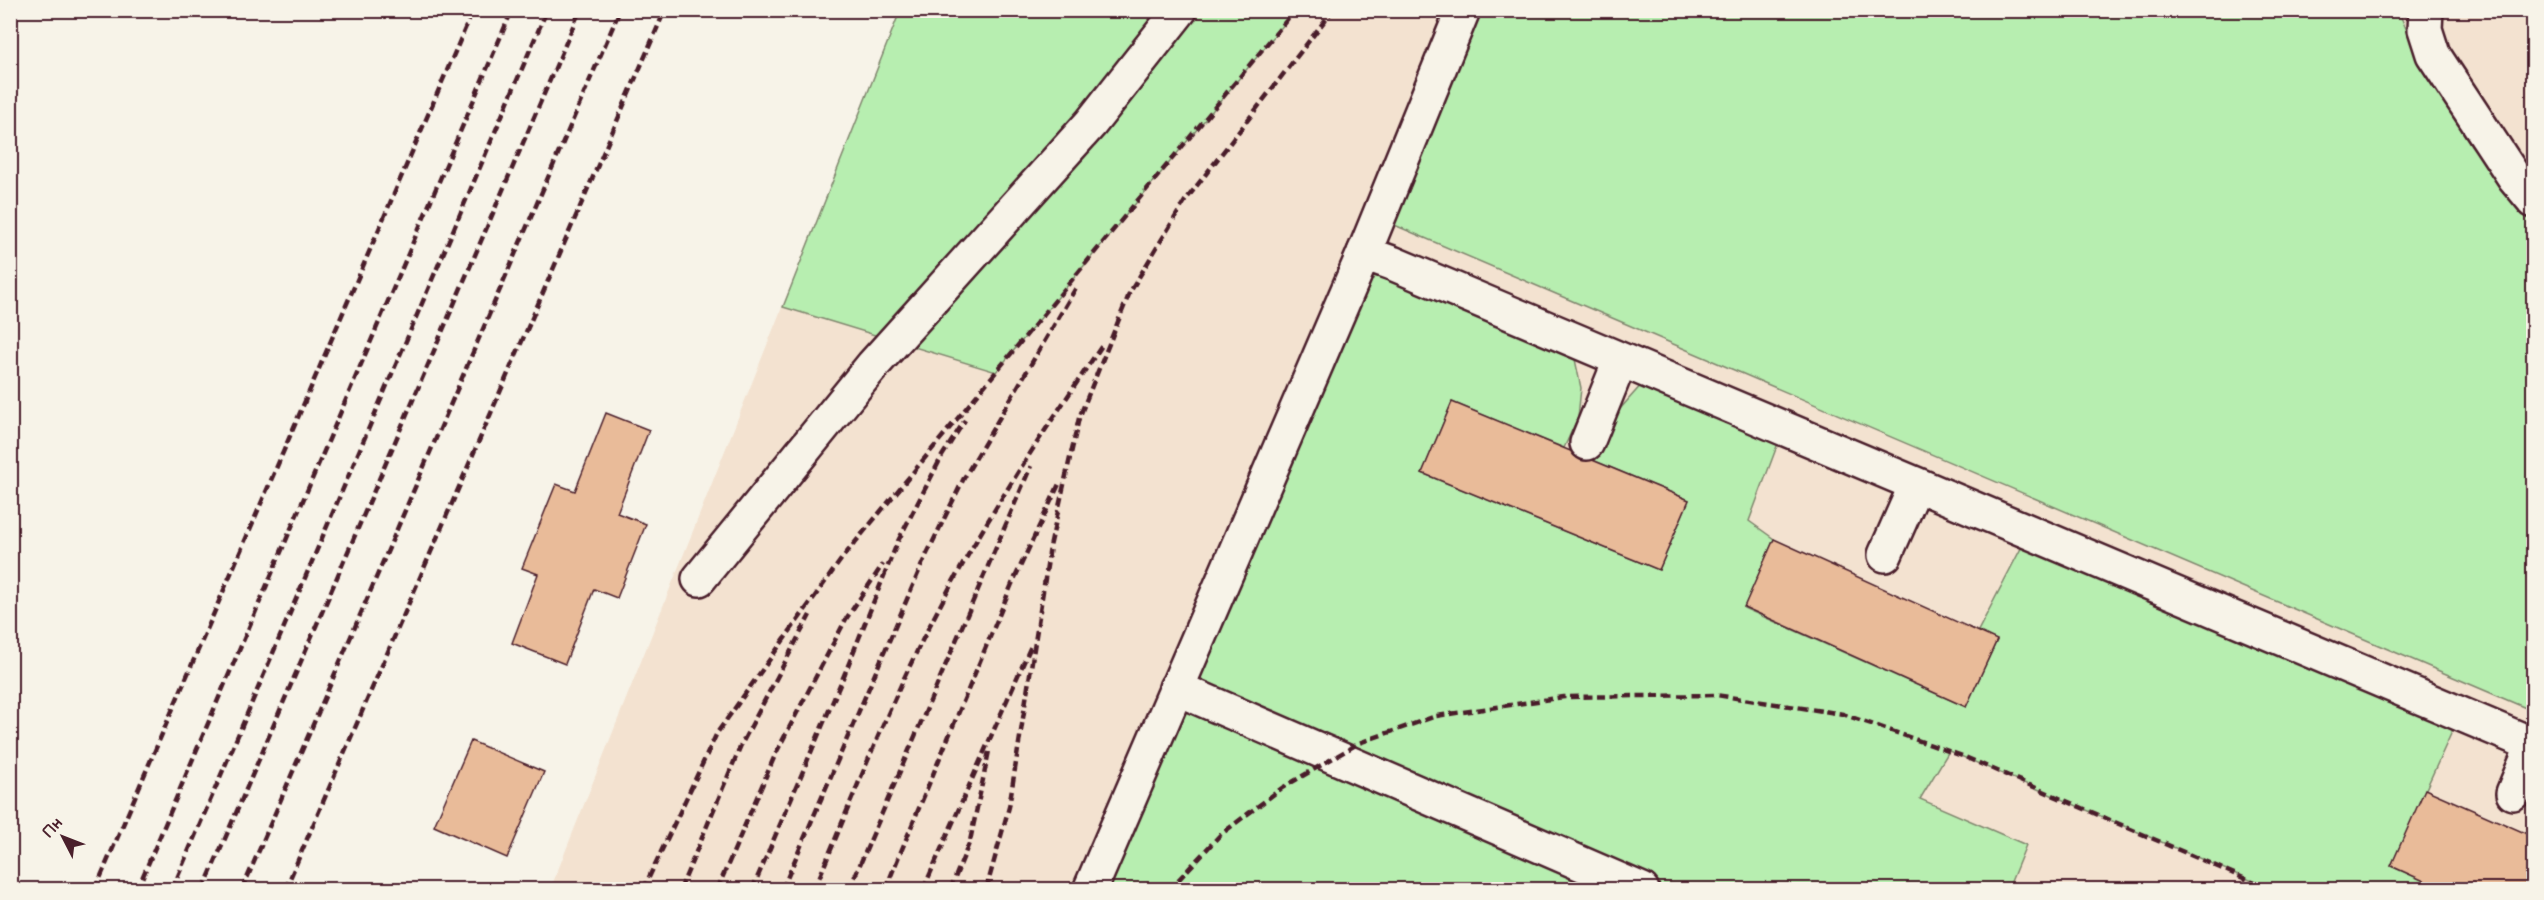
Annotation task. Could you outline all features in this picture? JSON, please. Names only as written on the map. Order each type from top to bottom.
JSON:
[{"type":"lane","points":[[699,579],[873,365],[1091,123],[1180,10]]},
{"type":"lane","points":[[1090,890],[1364,253],[1463,10]]},
{"type":"lane","points":[[2426,10],[2425,29],[2433,54],[2514,177],[2534,201]]},
{"type":"lane","points":[[1364,253],[2533,745],[2513,793]]},
{"type":"lane","points":[[1587,443],[1620,361]]},
{"type":"lane","points":[[1885,555],[1916,485]]},
{"type":"lane","points":[[1176,688],[1642,890]]},
{"type":"shaded area","points":[[900,11],[2533,11],[2533,889],[550,890]]},
{"type":"green space","points":[[900,11],[1295,11],[996,372],[783,307]]},
{"type":"green space","points":[[1463,11],[2401,11],[2400,15],[2426,74],[2471,145],[2533,220],[2533,711],[1378,218]]},
{"type":"green space","points":[[1364,253],[1571,340],[1581,388],[1578,417],[1564,448],[1452,402],[1422,473],[1659,570],[1689,500],[1595,461],[1612,418],[1651,374],[1783,430],[1749,521],[1774,539],[1744,608],[1966,707],[1997,640],[1978,631],[2029,533],[2460,714],[2391,866],[2444,889],[2271,889],[1949,751],[1920,799],[2026,845],[2008,889],[1089,890]]},
{"type":"building","points":[[1452,402],[1689,500],[1659,570],[1422,473]]},
{"type":"building","points":[[606,413],[649,430],[617,513],[646,524],[617,598],[594,589],[565,664],[512,643],[538,574],[522,568],[556,484],[575,491]]},
{"type":"building","points":[[1774,539],[1997,640],[1966,707],[1744,607]]},
{"type":"building","points":[[471,741],[544,772],[507,858],[434,826]]},
{"type":"building","points":[[2425,789],[2534,837],[2534,890],[2444,890],[2391,866]]},
{"type":"railway","points":[[95,890],[473,10]]},
{"type":"railway","points":[[137,890],[512,10]]},
{"type":"railway","points":[[172,890],[547,10]]},
{"type":"railway","points":[[203,890],[580,10]]},
{"type":"railway","points":[[242,890],[620,10]]},
{"type":"railway","points":[[285,890],[665,10]]},
{"type":"railway","points":[[643,890],[717,733],[843,557],[1295,10]]},
{"type":"railway","points":[[986,890],[1009,807],[1050,547],[1079,418],[1130,292],[1185,201],[1333,10]]},
{"type":"railway","points":[[782,890],[923,562],[964,478],[1077,286]]},
{"type":"railway","points":[[814,890],[890,710],[937,611],[1004,494],[1103,344]]},
{"type":"railway","points":[[752,890],[845,673],[898,541],[942,456],[965,420]]},
{"type":"railway","points":[[849,890],[1031,466]]},
{"type":"railway","points":[[885,890],[1012,584],[1059,484]]},
{"type":"railway","points":[[717,890],[776,753],[846,619],[883,564]]},
{"type":"railway","points":[[680,890],[741,745],[810,615]]},
{"type":"railway","points":[[923,890],[1031,646]]},
{"type":"railway","points":[[1169,890],[1220,835],[1282,788],[1359,743],[1436,716],[1564,697],[1716,695],[1843,714],[1965,757],[2271,890]]},
{"type":"railway","points":[[950,890],[970,841],[989,751]]}]
